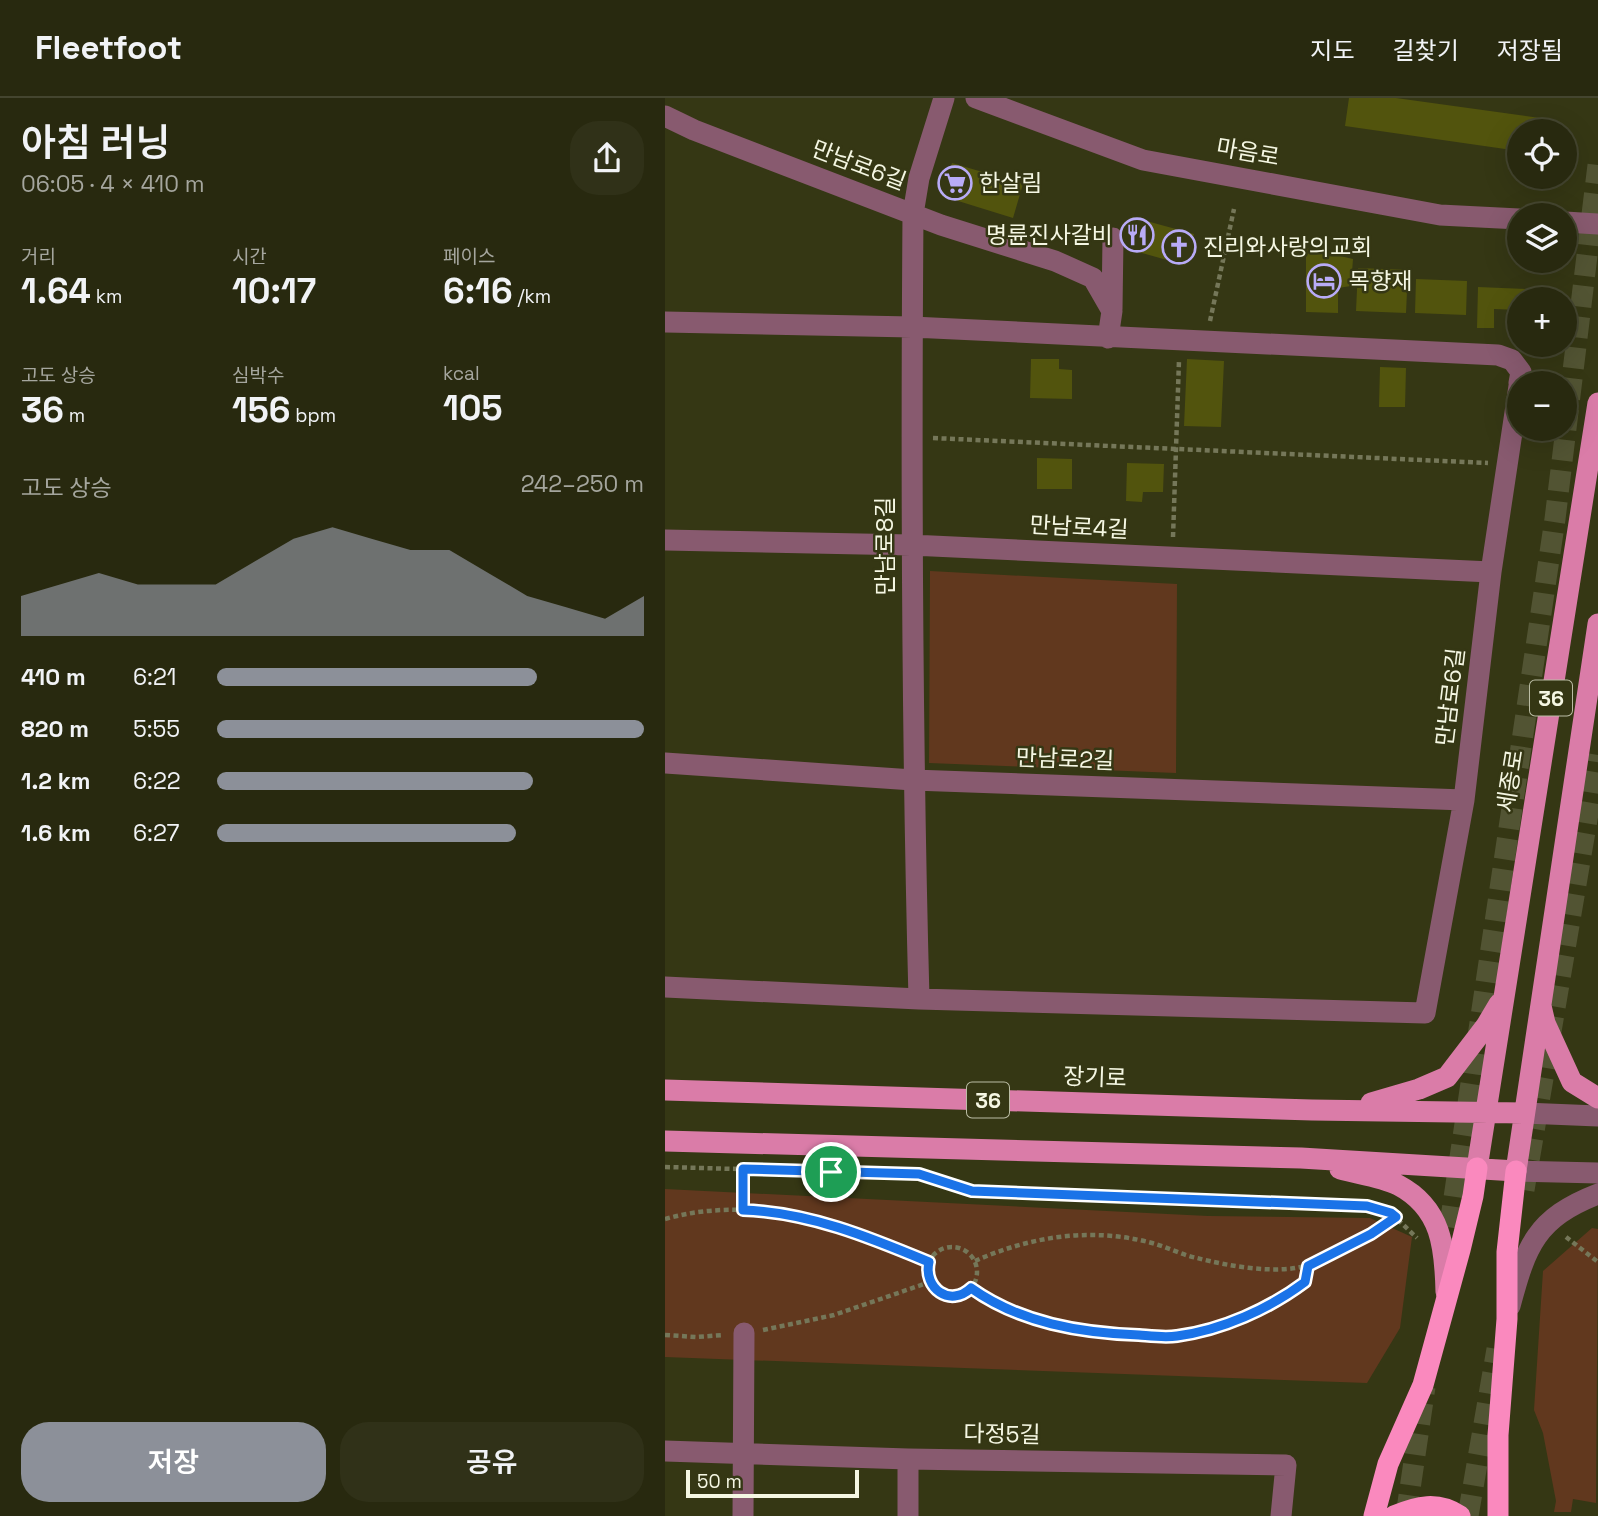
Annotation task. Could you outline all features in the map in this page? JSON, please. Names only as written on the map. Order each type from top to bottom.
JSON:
[{"type":"highway","points":[[1374,1516],[1388,1464],[1423,1385],[1473,1196],[1477,1168]]},
{"type":"highway","points":[[1498,1516],[1498,1435],[1507,1319],[1507,1252],[1516,1171]]},
{"type":"highway","points":[[1394,1516],[1419,1505],[1451,1510],[1460,1516]]},
{"type":"main road","name":"세종로","points":[[1477,1168],[1598,403]]},
{"type":"main road","name":"36","points":[[1516,1171],[1598,624]]},
{"type":"main road","name":"36","points":[[1312,1110],[1378,1102],[1419,1090],[1447,1077],[1486,1026],[1504,993]]},
{"type":"main road","points":[[1540,1002],[1545,1023],[1571,1082],[1598,1098]]},
{"type":"main road","name":"장기로","points":[[665,1090],[1312,1110],[1524,1112]]},
{"type":"main road","name":"36","points":[[665,1141],[1301,1158]]},
{"type":"main road","points":[[1301,1158],[1516,1171]]},
{"type":"main road","points":[[1301,1158],[1397,1185],[1426,1206],[1441,1235],[1446,1304]]},
{"type":"street","name":"만남로8길","points":[[919,999],[913,780],[911,545],[913,214],[919,178],[944,98]]},
{"type":"street","name":"마음로","points":[[976,98],[1143,160],[1440,215],[1507,218]]},
{"type":"street","name":"만남로6길","points":[[665,116],[694,130],[913,214],[1055,261],[1093,278],[1112,311]]},
{"type":"street","points":[[1577,223],[1598,224]]},
{"type":"street","points":[[1108,338],[1112,311],[1114,238]]},
{"type":"street","name":"만남로6길","points":[[665,322],[912,327],[1498,355],[1512,360],[1520,371]]},
{"type":"street","name":"만남로6길","points":[[919,999],[1425,1013],[1464,800],[1491,572],[1511,441]]},
{"type":"street","name":"만남로4길","points":[[665,540],[911,545],[1491,572]]},
{"type":"street","name":"만남로2길","points":[[665,763],[913,780],[1464,800]]},
{"type":"street","points":[[665,987],[919,999]]},
{"type":"street","points":[[1524,1112],[1598,1115]]},
{"type":"street","points":[[1516,1171],[1598,1173]]},
{"type":"street","points":[[1507,1319],[1522,1262],[1535,1240],[1552,1217],[1598,1194]]},
{"type":"street","points":[[743,1516],[744,1333]]},
{"type":"street","name":"다정5길","points":[[665,1451],[908,1459],[1286,1465],[1281,1516]]},
{"type":"street","points":[[908,1459],[908,1516]]},
{"type":"path","points":[[1208,330],[1234,209]]},
{"type":"path","points":[[1173,545],[1179,356]]},
{"type":"path","points":[[925,438],[1496,463]]},
{"type":"path","points":[[665,1167],[919,1174],[972,1191],[1367,1206],[1391,1213],[1418,1239]]},
{"type":"path","points":[[743,1169],[743,1210]]},
{"type":"path","points":[[665,1219],[712,1210],[759,1210],[824,1222],[929,1262]]},
{"type":"path","points":[[975,1261],[1046,1237],[1085,1234],[1153,1243],[1196,1258],[1240,1266],[1279,1269],[1308,1266],[1371,1234],[1396,1217]]},
{"type":"path","points":[[1566,1237],[1598,1262]]},
{"type":"path","points":[[948,1247],[965,1250],[975,1261],[977,1278],[971,1288],[961,1295],[953,1297],[937,1292],[930,1282],[927,1270],[929,1262],[940,1249],[948,1247]]},
{"type":"path","points":[[971,1288],[986,1299],[1052,1325],[1093,1334],[1176,1337],[1240,1318],[1282,1299],[1305,1282],[1308,1266]]},
{"type":"path","points":[[665,1335],[696,1337],[780,1328],[834,1315],[930,1282]]},
{"type":"shaded area","points":[[930,571],[1177,584],[1176,773],[929,763]]},
{"type":"shaded area","points":[[665,1189],[1208,1216],[1370,1218],[1412,1237],[1400,1328],[1367,1383],[665,1357]]},
{"type":"shaded area","points":[[1592,1228],[1598,1229],[1596,1503],[1573,1499],[1571,1512],[1554,1512],[1556,1501],[1543,1433],[1534,1410],[1543,1271]]},
{"type":"building","points":[[1349,98],[1396,98],[1547,119],[1507,119],[1507,149],[1345,126]]},
{"type":"building","points":[[952,163],[1023,184],[1013,218],[942,196]]},
{"type":"building","points":[[1132,217],[1194,234],[1185,265],[1124,248]]},
{"type":"building","points":[[1306,248],[1353,259],[1351,286],[1338,288],[1338,313],[1306,312]]},
{"type":"building","points":[[1358,268],[1408,270],[1406,313],[1356,311]]},
{"type":"building","points":[[1416,279],[1467,281],[1466,315],[1415,313]]},
{"type":"building","points":[[1478,287],[1507,288],[1507,310],[1494,309],[1494,328],[1477,328]]},
{"type":"building","points":[[1031,359],[1059,359],[1059,369],[1072,370],[1072,399],[1030,398]]},
{"type":"building","points":[[1187,359],[1224,361],[1221,427],[1184,426]]},
{"type":"building","points":[[1380,367],[1406,368],[1405,407],[1379,407]]},
{"type":"building","points":[[1037,458],[1072,459],[1072,489],[1037,489]]},
{"type":"building","points":[[1127,463],[1164,464],[1163,492],[1143,492],[1142,502],[1126,501]]},
{"type":"tunnel","points":[[1445,1258],[1555,519],[1598,165]]},
{"type":"tunnel","points":[[1524,1190],[1598,755]]},
{"type":"tunnel","points":[[1468,1516],[1497,1349]]},
{"type":"tunnel","points":[[1406,1516],[1425,1387]]},
{"type":"place","name":"한살림","points":[[955,183]]},
{"type":"place","name":"명륜진사갈비","points":[[1137,235]]},
{"type":"place","name":"진리와사랑의교회","points":[[1179,247]]},
{"type":"place","name":"목향재","points":[[1324,281]]},
{"type":"route","points":[[743,1169],[831,1172],[919,1174],[972,1191],[1367,1206],[1396,1217],[1371,1234],[1308,1266],[1305,1282],[1282,1299],[1240,1318],[1176,1337],[1093,1334],[1052,1325],[1017,1312],[986,1299],[971,1288],[953,1297],[937,1292],[928,1278],[929,1262],[824,1222],[759,1210],[743,1210],[743,1169]]}]
